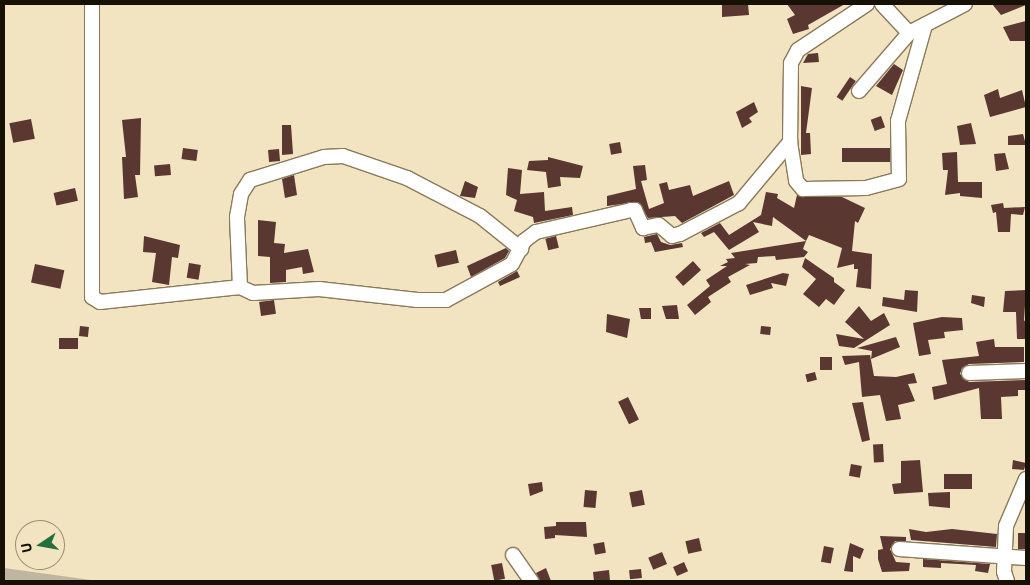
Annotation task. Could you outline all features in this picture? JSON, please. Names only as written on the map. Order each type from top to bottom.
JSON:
[{"type":"street","points":[[92,4],[92,297],[100,302],[240,287],[254,293],[319,289],[440,300],[460,294],[512,264],[524,241],[536,232],[635,210],[643,228],[659,225],[672,236],[680,234],[739,203],[790,142]]},
{"type":"street","points":[[866,4],[794,56],[791,63],[790,142],[796,181],[803,189],[866,188],[899,179],[898,121],[925,25]]},
{"type":"street","points":[[882,4],[909,34]]},
{"type":"street","points":[[859,91],[909,34],[965,4]]},
{"type":"street","points":[[240,287],[238,217],[241,194],[250,180],[324,157],[343,156],[408,178],[480,216],[521,249]]},
{"type":"street","points":[[968,373],[1026,371]]},
{"type":"street","points":[[1007,581],[1004,558],[1006,526],[1026,479]]},
{"type":"street","points":[[899,549],[1004,558],[1026,558]]},
{"type":"street","points":[[513,555],[531,581]]},
{"type":"shaded area","points":[[4,568],[98,581],[4,581]]},
{"type":"building","points":[[722,4],[748,4],[749,15],[722,17]]},
{"type":"building","points":[[787,4],[845,4],[808,25],[809,29],[793,34],[787,19],[795,15]]},
{"type":"building","points":[[992,4],[1026,4],[1026,5],[1001,15]]},
{"type":"building","points":[[1026,21],[1026,41],[1010,41],[1003,27]]},
{"type":"building","points":[[818,53],[819,62],[803,63],[808,54]]},
{"type":"building","points":[[894,64],[903,70],[892,95],[876,86]]},
{"type":"building","points":[[850,77],[856,81],[842,101],[837,97]]},
{"type":"building","points":[[801,86],[812,88],[806,133],[810,133],[811,154],[801,155]]},
{"type":"building","points":[[998,89],[1000,98],[1022,90],[1026,107],[990,117],[984,95]]},
{"type":"building","points":[[754,102],[758,112],[749,118],[752,122],[742,128],[736,112]]},
{"type":"building","points":[[881,116],[885,127],[875,131],[871,120]]},
{"type":"building","points":[[141,118],[140,175],[135,175],[138,197],[124,199],[122,157],[126,157],[122,120]]},
{"type":"building","points":[[31,119],[35,139],[13,143],[9,123]]},
{"type":"building","points":[[971,123],[976,144],[960,145],[957,126]]},
{"type":"building","points":[[282,125],[291,125],[293,154],[282,155]]},
{"type":"building","points":[[1023,134],[1026,145],[1008,145],[1008,136]]},
{"type":"building","points":[[620,142],[622,153],[611,155],[609,144]]},
{"type":"building","points":[[183,148],[198,150],[196,161],[181,159]]},
{"type":"building","points":[[842,148],[890,148],[890,162],[842,162]]},
{"type":"building","points":[[279,149],[280,161],[269,162],[268,150]]},
{"type":"building","points":[[957,152],[958,182],[982,182],[982,198],[960,196],[960,193],[945,195],[948,170],[943,170],[942,153]]},
{"type":"building","points":[[1005,153],[1009,169],[996,171],[994,154]]},
{"type":"building","points":[[548,157],[583,166],[580,178],[560,177],[561,186],[548,188],[546,172],[527,170],[529,161],[548,160]]},
{"type":"building","points":[[170,164],[171,175],[155,176],[154,165]]},
{"type":"building","points":[[645,165],[647,180],[641,181],[649,209],[664,203],[659,184],[667,182],[669,190],[690,185],[693,196],[729,181],[734,195],[682,223],[675,216],[648,218],[638,202],[607,206],[607,196],[636,189],[633,166]]},
{"type":"building","points":[[508,168],[522,170],[520,194],[544,192],[545,211],[572,207],[573,215],[534,223],[533,217],[514,211],[517,200],[506,195]]},
{"type":"building","points":[[294,175],[297,195],[285,198],[282,179]]},
{"type":"building","points":[[465,181],[478,187],[475,198],[460,196]]},
{"type":"building","points":[[75,188],[78,201],[56,206],[54,193]]},
{"type":"building","points":[[766,192],[778,194],[777,198],[794,208],[797,195],[842,197],[865,208],[858,223],[855,221],[852,251],[872,254],[871,289],[856,287],[858,269],[854,269],[854,264],[837,268],[842,248],[809,235],[806,241],[773,217],[772,226],[753,222],[759,232],[729,250],[714,232],[704,237],[701,233],[720,223],[729,235],[761,215]]},
{"type":"building","points":[[1003,203],[1004,208],[1025,207],[1023,215],[1011,214],[1010,232],[998,232],[996,212],[993,213],[991,205]]},
{"type":"building","points":[[258,220],[276,222],[274,243],[285,244],[284,253],[308,249],[314,272],[303,274],[302,267],[286,270],[286,282],[270,283],[270,257],[258,256]]},
{"type":"building","points":[[657,234],[661,242],[670,245],[682,243],[683,247],[655,252],[651,242],[645,243],[644,237]]},
{"type":"building","points":[[144,236],[180,245],[178,258],[172,257],[169,285],[152,282],[156,253],[143,252]]},
{"type":"building","points":[[556,236],[559,248],[548,250],[545,239]]},
{"type":"building","points":[[806,241],[803,249],[808,252],[804,257],[776,260],[775,256],[758,257],[757,263],[745,264],[750,265],[728,277],[731,282],[708,297],[711,302],[695,315],[687,305],[710,286],[706,280],[727,266],[720,266],[728,262],[726,259],[735,258],[731,253]]},
{"type":"building","points":[[506,248],[509,251],[505,258],[471,277],[467,266]]},
{"type":"building","points":[[456,250],[459,263],[437,268],[435,255]]},
{"type":"building","points":[[805,258],[834,278],[834,282],[845,290],[834,305],[826,299],[819,307],[803,294],[816,279],[802,267]]},
{"type":"building","points":[[693,261],[701,270],[683,286],[675,277]]},
{"type":"building","points":[[189,263],[201,265],[199,280],[187,278]]},
{"type":"building","points":[[35,264],[64,270],[60,289],[31,283]]},
{"type":"building","points":[[517,271],[520,277],[500,286],[498,282]]},
{"type":"building","points":[[783,273],[789,274],[786,286],[771,283],[773,288],[750,295],[746,285]]},
{"type":"building","points":[[905,290],[918,291],[917,312],[882,306],[883,297],[904,300]]},
{"type":"building","points":[[1026,290],[1024,321],[1026,320],[1026,339],[1017,339],[1016,312],[1003,312],[1005,291]]},
{"type":"building","points":[[972,295],[985,297],[984,307],[971,303]]},
{"type":"building","points":[[274,300],[276,314],[261,316],[259,302]]},
{"type":"building","points":[[677,305],[679,319],[666,319],[662,306]]},
{"type":"building","points":[[859,306],[871,321],[884,313],[890,325],[854,348],[839,346],[836,334],[864,339],[845,322]]},
{"type":"building","points":[[639,308],[651,308],[651,319],[641,319]]},
{"type":"building","points":[[607,314],[630,319],[627,338],[606,332]]},
{"type":"building","points":[[942,317],[962,318],[963,330],[944,332],[945,338],[928,340],[931,354],[919,356],[913,323]]},
{"type":"building","points":[[80,326],[89,327],[88,337],[79,336]]},
{"type":"building","points":[[761,326],[771,327],[770,335],[760,334]]},
{"type":"building","points":[[896,337],[900,347],[871,359],[872,351],[857,348]]},
{"type":"building","points":[[59,338],[78,338],[78,349],[59,349]]},
{"type":"building","points":[[994,339],[995,347],[1024,347],[1024,362],[969,364],[962,368],[960,374],[969,382],[1026,380],[1026,390],[1018,390],[1018,396],[1001,397],[1002,419],[981,419],[979,388],[934,400],[932,387],[947,384],[942,360],[979,356],[976,342]]},
{"type":"building","points":[[870,355],[874,376],[896,377],[914,373],[917,383],[908,384],[915,401],[898,405],[901,419],[886,421],[880,395],[862,397],[859,362],[845,365],[842,356]]},
{"type":"building","points":[[820,357],[832,357],[832,370],[820,370]]},
{"type":"building","points":[[815,372],[817,380],[807,382],[805,374]]},
{"type":"building","points":[[628,397],[639,419],[629,424],[618,402]]},
{"type":"building","points":[[863,402],[870,440],[862,442],[852,403]]},
{"type":"building","points":[[883,444],[884,462],[874,462],[873,445]]},
{"type":"building","points":[[920,460],[923,492],[894,494],[892,484],[901,483],[901,461]]},
{"type":"building","points":[[1013,460],[1026,463],[1024,470],[1012,469]]},
{"type":"building","points":[[851,464],[862,466],[860,478],[849,476]]},
{"type":"building","points":[[944,474],[972,474],[972,489],[944,489]]},
{"type":"building","points":[[542,482],[543,491],[530,496],[528,484]]},
{"type":"building","points":[[585,490],[597,491],[595,508],[584,507]]},
{"type":"building","points":[[642,490],[645,505],[632,507],[629,492]]},
{"type":"building","points":[[950,492],[950,508],[929,506],[928,493]]},
{"type":"building","points":[[556,522],[586,522],[587,537],[555,535],[555,538],[545,539],[544,527],[556,526]]},
{"type":"building","points":[[909,529],[926,532],[952,529],[997,534],[996,547],[911,540]]},
{"type":"building","points":[[1018,533],[1026,533],[1026,549],[1018,549]]},
{"type":"building","points":[[880,536],[906,537],[906,541],[895,541],[890,549],[896,562],[910,563],[909,571],[882,572],[878,559],[878,550],[883,549]]},
{"type":"building","points":[[699,538],[702,551],[688,554],[685,541]]},
{"type":"building","points":[[604,542],[606,553],[595,555],[593,544]]},
{"type":"building","points":[[850,543],[864,549],[860,559],[853,556],[853,572],[844,571]]},
{"type":"building","points":[[824,546],[834,548],[831,564],[821,562]]},
{"type":"building","points":[[662,552],[667,564],[653,570],[648,558]]},
{"type":"building","points":[[923,559],[990,564],[988,573],[975,571],[976,565],[941,563],[941,568],[923,567]]},
{"type":"building","points":[[684,562],[688,571],[677,576],[673,567]]},
{"type":"building","points":[[502,563],[505,579],[494,581],[491,565]]},
{"type":"building","points":[[546,568],[551,581],[540,581],[536,573]]},
{"type":"building","points":[[641,569],[642,578],[630,579],[629,570]]},
{"type":"building","points":[[609,570],[610,581],[594,581],[593,572]]}]
